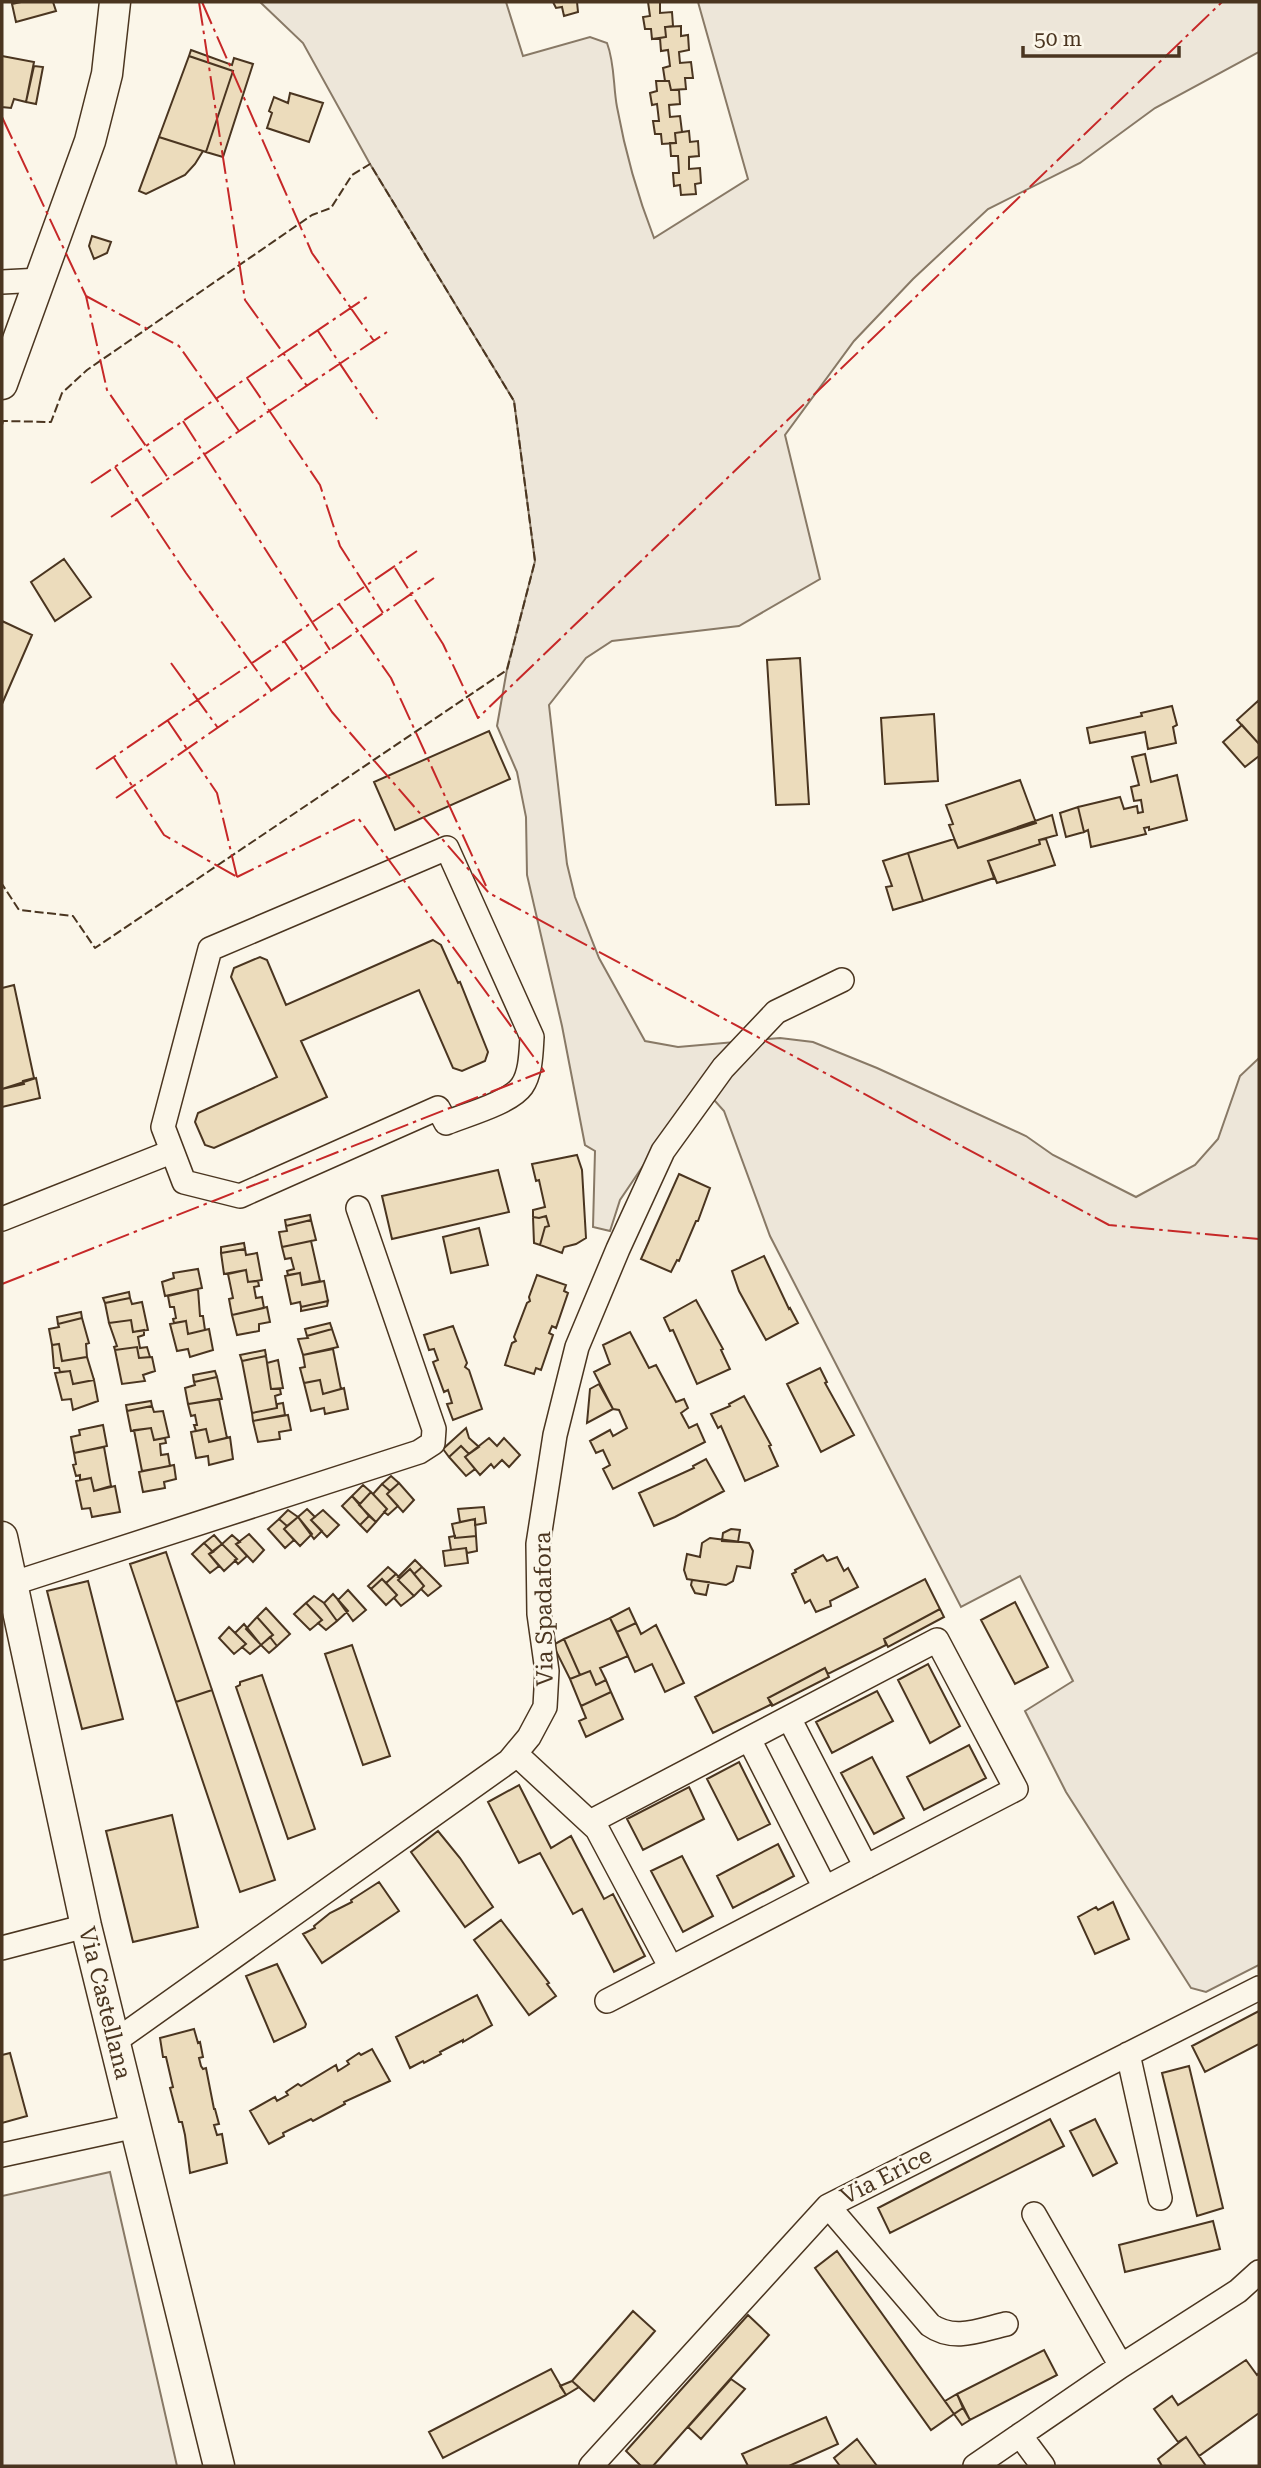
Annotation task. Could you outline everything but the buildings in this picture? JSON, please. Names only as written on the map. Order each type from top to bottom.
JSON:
[{"type":"main road","points":[[2,384],[90,141],[107,74],[115,2]]},
{"type":"main road","name":"Via Castellana","points":[[2,1537],[86,1926],[219,2466]]},
{"type":"street","points":[[2,282],[41,279]]},
{"type":"street","points":[[447,848],[532,1037],[530,1060],[522,1086],[510,1097],[446,1122],[438,1108],[240,1196],[184,1182],[171,1152],[163,1127],[210,949],[447,848]]},
{"type":"street","name":"Via Spadafora","points":[[114,2042],[509,1761],[529,1737],[545,1707],[547,1671],[539,1614],[538,1544],[555,1434],[577,1347],[663,1151],[723,1069],[776,1012],[842,980]]},
{"type":"street","points":[[2,1219],[171,1152]]},
{"type":"street","points":[[11,1584],[419,1452],[433,1443],[434,1429],[358,1208]]},
{"type":"street","points":[[590,1822],[937,1640],[1016,1789],[607,2001]]},
{"type":"street","points":[[789,1718],[866,1867]]},
{"type":"street","points":[[749,1739],[825,1888]]},
{"type":"street","points":[[516,1754],[597,1829],[671,1968]]},
{"type":"street","points":[[2,1948],[86,1926]]},
{"type":"street","name":"Via Erice","points":[[590,2466],[828,2206],[1259,1988]]},
{"type":"street","points":[[1128,2054],[1160,2198]]},
{"type":"street","points":[[2,2155],[136,2126]]},
{"type":"street","points":[[828,2206],[930,2325],[940,2332],[955,2335],[1006,2324]]},
{"type":"street","points":[[1034,2214],[1121,2366]]},
{"type":"street","points":[[975,2466],[1121,2366],[1238,2291],[1259,2272]]},
{"type":"street","points":[[1020,2435],[1042,2466]]},
{"type":"shaded area","points":[[260,2],[506,2],[523,56],[590,37],[607,43],[624,140],[637,190],[654,238],[748,179],[698,2],[1259,2],[1259,52],[1155,108],[1080,163],[988,209],[913,279],[854,341],[785,435],[820,579],[739,626],[612,641],[586,658],[549,705],[567,864],[575,897],[599,958],[645,1041],[678,1047],[780,1038],[813,1042],[1026,1136],[1053,1155],[1136,1197],[1195,1165],[1218,1139],[1240,1076],[1259,1058],[1259,1965],[1206,1992],[1191,1988],[1066,1792],[1025,1711],[1073,1681],[1020,1576],[961,1607],[770,1236],[724,1111],[699,1083],[620,1200],[610,1231],[593,1227],[595,1151],[585,1145],[562,1026],[527,875],[526,817],[517,772],[497,726],[507,669],[535,561],[514,401],[370,164],[303,43]]},
{"type":"shaded area","points":[[110,2172],[177,2466],[2,2466],[2,2196]]},
{"type":"fence","points":[[2,425],[3,421],[51,422],[62,393],[87,370],[312,215],[331,208],[352,175],[370,164],[514,401],[535,561],[507,670],[95,948],[73,916],[19,910],[2,884]]},
{"type":"power","points":[[199,2],[245,300],[307,386]]},
{"type":"power","points":[[202,2],[312,253],[374,341]]},
{"type":"power","points":[[395,568],[443,644],[478,718],[1222,2]]},
{"type":"power","points":[[2,117],[86,296],[107,390],[168,478]]},
{"type":"power","points":[[86,296],[179,346],[239,431]]},
{"type":"power","points":[[91,483],[367,297]]},
{"type":"power","points":[[318,331],[377,419]]},
{"type":"power","points":[[111,517],[387,332]]},
{"type":"power","points":[[247,378],[320,485],[340,546],[383,613]]},
{"type":"power","points":[[183,421],[330,650]]},
{"type":"power","points":[[115,467],[186,573],[271,690]]},
{"type":"power","points":[[96,769],[417,551]]},
{"type":"power","points":[[116,798],[434,578]]},
{"type":"power","points":[[339,604],[391,678],[486,886]]},
{"type":"power","points":[[284,641],[332,712],[489,893],[1109,1225],[1259,1239]]},
{"type":"power","points":[[171,663],[218,728]]},
{"type":"power","points":[[168,721],[217,793],[237,877]]},
{"type":"power","points":[[114,758],[164,835],[237,877]]},
{"type":"power","points":[[2,1284],[544,1071],[358,818],[237,877]]}]
